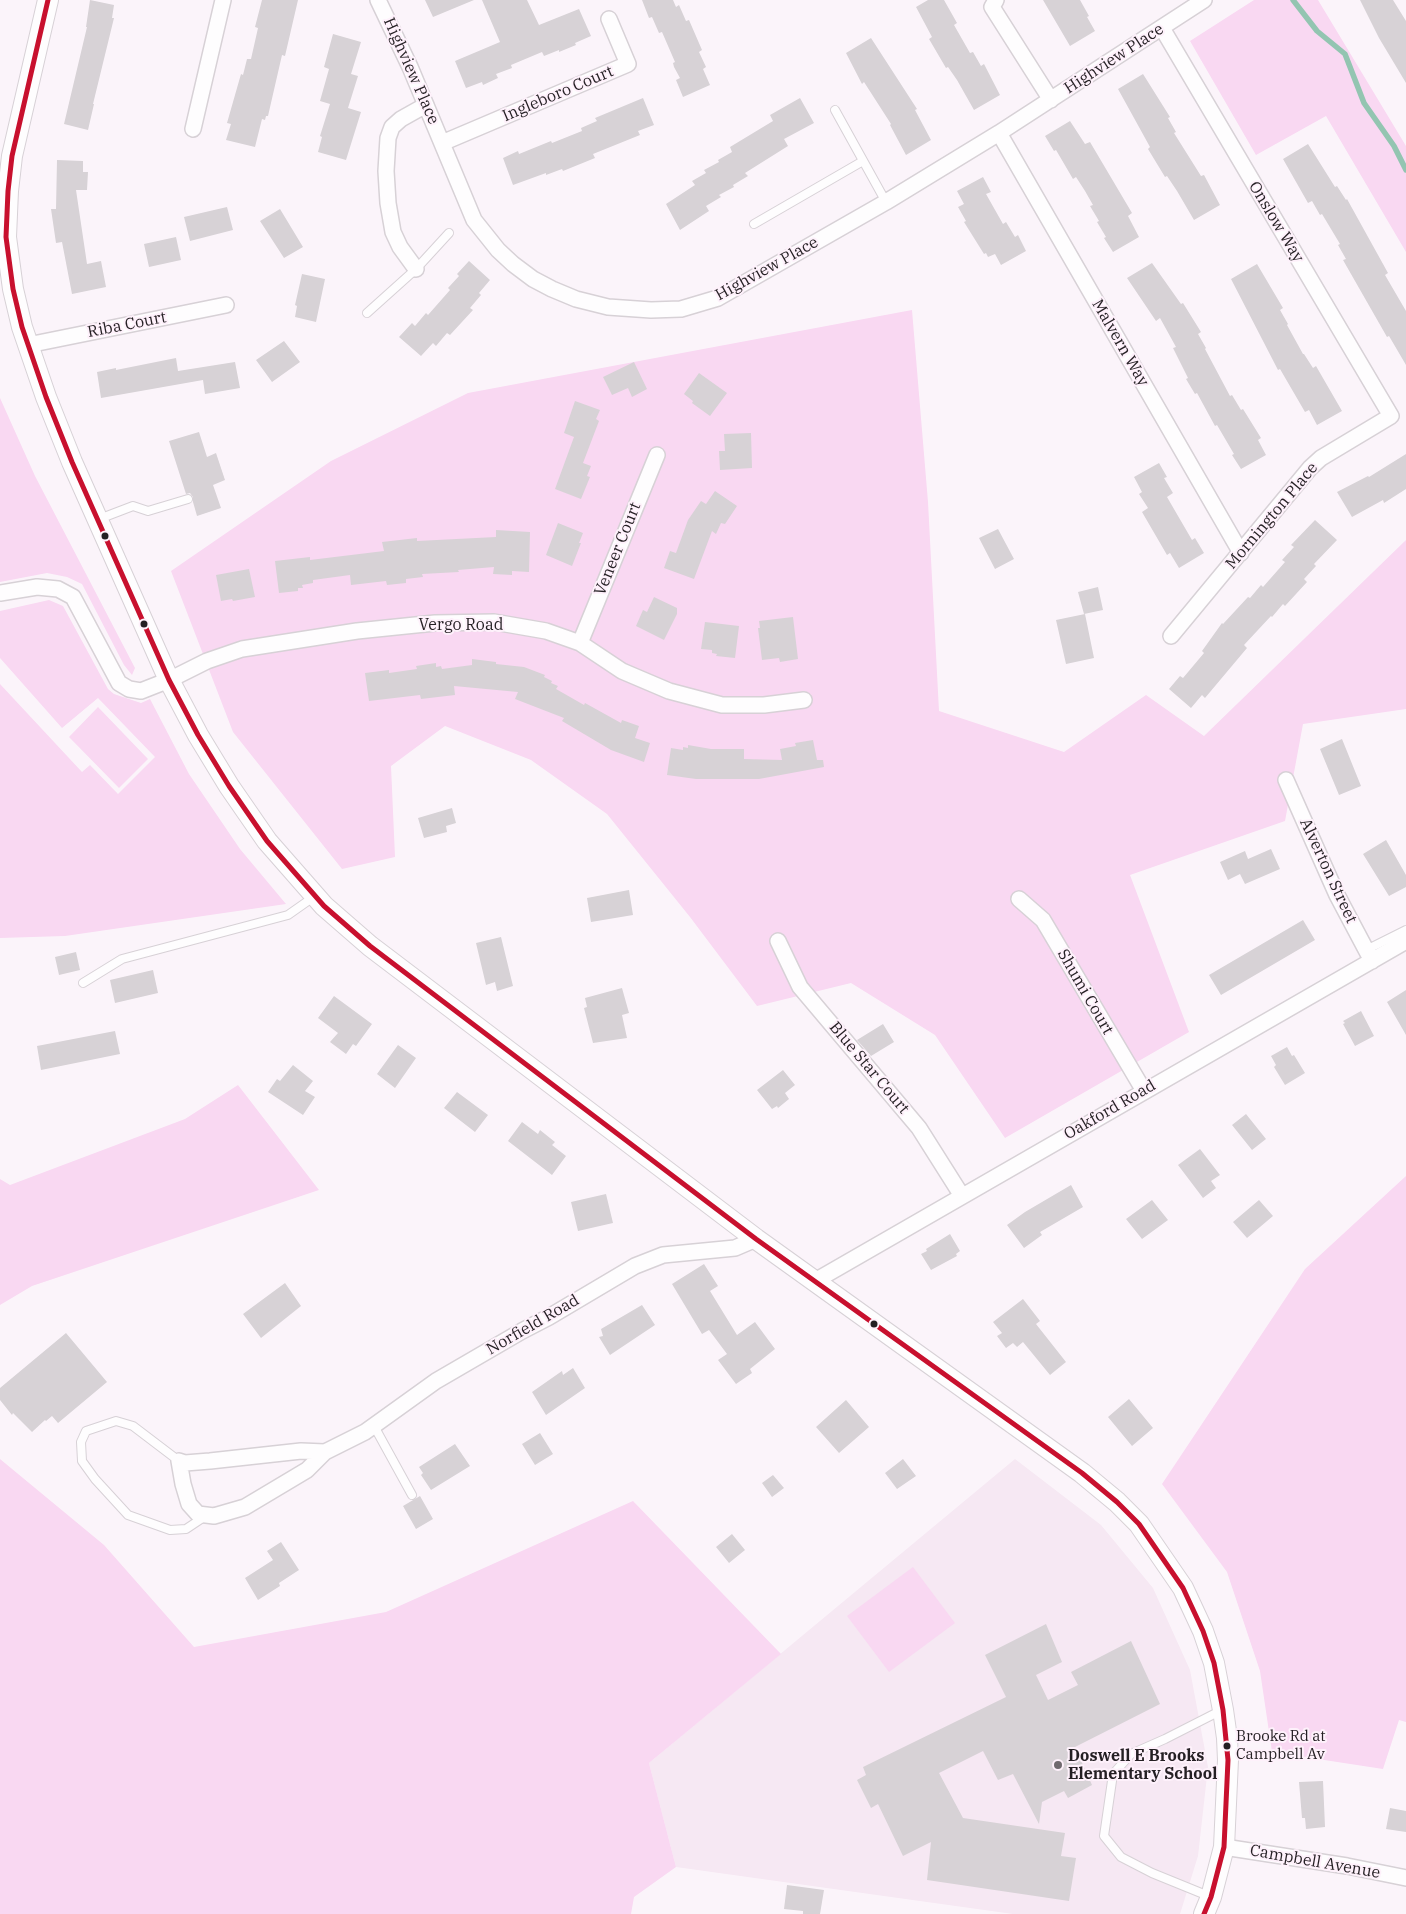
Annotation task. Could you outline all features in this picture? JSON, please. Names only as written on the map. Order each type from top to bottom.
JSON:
[{"type":"street","points":[[48,0],[12,156],[6,237],[13,289],[28,345],[57,425],[97,520],[169,680],[198,735],[229,786],[267,841],[315,896],[370,946],[756,1239],[1082,1473],[1117,1502],[1139,1524],[1183,1588],[1203,1631],[1214,1663],[1223,1710],[1228,1760],[1224,1847],[1207,1905]]},
{"type":"street","points":[[194,129],[223,0]]},
{"type":"street","name":"Highview Place","points":[[378,0],[426,104],[474,220],[498,250],[533,279],[552,289],[576,299],[608,307],[629,309],[681,309],[718,298],[886,202],[999,133],[1204,0]]},
{"type":"street","points":[[996,0],[992,7],[1051,100]]},
{"type":"street","name":"Ingleboro Court","points":[[442,144],[628,64],[609,19]]},
{"type":"street","name":"Onslow Way","points":[[1162,28],[1391,416]]},
{"type":"street","points":[[416,269],[400,247],[393,232],[388,203],[386,171],[388,138],[392,127],[401,119],[426,104]]},
{"type":"street","name":"Malvern Way","points":[[999,133],[1241,553]]},
{"type":"street","name":"Riba Court","points":[[28,345],[226,305]]},
{"type":"street","name":"Mornington Place","points":[[1171,636],[1320,458],[1391,416]]},
{"type":"street","name":"Veneer Court","points":[[580,643],[657,455]]},
{"type":"street","name":"Vergo Road","points":[[0,594],[37,587],[58,589],[73,597],[119,682],[129,689],[141,691],[169,680],[207,661],[242,649],[357,631],[435,622],[494,622],[546,631],[580,643],[622,671],[669,691],[714,703],[722,705],[764,705],[804,700]]},
{"type":"street","name":"Alverton Street","points":[[1286,780],[1337,895],[1369,956]]},
{"type":"street","name":"Shumi Court","points":[[1019,899],[1043,920],[1144,1091]]},
{"type":"street","name":"Blue Star Court","points":[[778,941],[800,987],[919,1128],[962,1196]]},
{"type":"street","name":"Oakford Road","points":[[815,1281],[1144,1091],[1369,956],[1406,941]]},
{"type":"street","name":"Norfield Road","points":[[206,1516],[226,1514],[245,1507],[307,1470],[325,1452],[365,1432],[436,1382],[634,1266],[663,1256],[735,1248],[756,1239]]},
{"type":"street","name":"Norfield Road","points":[[178,1461],[185,1463],[210,1461],[301,1451],[325,1452]]},
{"type":"street","points":[[178,1461],[189,1504],[198,1514],[206,1516]]},
{"type":"street","name":"Campbell Avenue","points":[[1224,1847],[1347,1866],[1406,1878]]},
{"type":"lane","points":[[835,110],[886,202]]},
{"type":"lane","points":[[754,224],[863,162]]},
{"type":"lane","points":[[367,313],[416,269],[448,233]]},
{"type":"lane","points":[[97,520],[132,506],[148,512],[188,499]]},
{"type":"lane","points":[[83,983],[122,959],[288,915],[315,896]]},
{"type":"lane","points":[[1369,956],[1406,930]]},
{"type":"lane","points":[[178,1461],[133,1426],[116,1421],[86,1431],[81,1442],[82,1461],[95,1479],[128,1514],[170,1530],[186,1529],[206,1516]]},
{"type":"lane","points":[[374,1426],[412,1495]]},
{"type":"lane","points":[[1207,1905],[1122,1857],[1104,1836],[1113,1774],[1131,1754],[1223,1710]]},
{"type":"shaded area","points":[[1254,0],[1318,0],[1406,146],[1406,252],[1326,116],[1256,155],[1190,41]]},
{"type":"shaded area","points":[[912,310],[928,502],[939,711],[1064,752],[1146,695],[1204,736],[1406,540],[1406,709],[1303,724],[1285,821],[1130,875],[1189,1032],[1005,1138],[935,1035],[851,983],[757,1006],[690,917],[607,814],[531,760],[445,726],[391,766],[395,857],[342,869],[233,732],[171,571],[331,461],[468,393]]},
{"type":"shaded area","points":[[0,398],[35,476],[135,668],[132,675],[124,665],[82,584],[67,577],[47,573],[0,582]]},
{"type":"shaded area","points":[[49,600],[63,606],[108,689],[114,694],[141,703],[150,699],[189,774],[240,849],[286,904],[65,936],[0,938],[0,684],[82,772],[90,765],[118,794],[155,757],[98,698],[62,728],[0,658],[0,611]]},
{"type":"shaded area","points":[[98,707],[148,759],[119,788],[69,737]]},
{"type":"shaded area","points":[[238,1085],[319,1190],[32,1286],[0,1305],[0,1179],[10,1185],[185,1119]]},
{"type":"shaded area","points":[[1406,1176],[1406,1722],[1399,1720],[1383,1769],[1272,1752],[1260,1671],[1227,1572],[1162,1484],[1305,1269]]},
{"type":"shaded area","points":[[0,1459],[104,1545],[194,1647],[386,1612],[633,1501],[781,1654],[649,1763],[676,1867],[634,1897],[631,1914],[0,1914]]},
{"type":"shaded area","points":[[1015,1459],[1101,1525],[1153,1588],[1190,1670],[1208,1767],[1198,1856],[1180,1914],[1013,1914],[676,1867],[649,1763]]},
{"type":"shaded area","points":[[913,1567],[955,1623],[889,1672],[847,1616]]},
{"type":"building","points":[[90,0],[114,5],[112,18],[114,18],[88,130],[64,124],[87,27]]},
{"type":"building","points":[[262,0],[298,0],[285,56],[282,55],[268,116],[266,116],[265,120],[262,119],[255,147],[226,140],[231,124],[227,123],[241,74],[243,75],[247,59],[251,59],[258,28],[255,27]]},
{"type":"building","points":[[425,0],[474,0],[433,17]]},
{"type":"building","points":[[482,0],[527,0],[539,25],[579,9],[591,36],[559,52],[559,50],[544,56],[542,52],[511,65],[512,68],[496,74],[498,78],[483,85],[482,82],[466,88],[455,61],[500,42]]},
{"type":"building","points":[[642,0],[673,0],[676,7],[679,5],[686,21],[689,20],[702,50],[699,52],[706,67],[703,69],[710,85],[683,97],[676,80],[680,78],[674,67],[673,63],[675,62],[662,32],[659,33],[652,17],[649,18]]},
{"type":"building","points":[[928,0],[944,0],[957,23],[954,25],[970,53],[973,52],[981,66],[984,64],[1000,95],[974,110],[957,80],[948,67],[946,68],[929,39],[932,37],[916,7]]},
{"type":"building","points":[[1043,0],[1080,0],[1095,31],[1070,46]]},
{"type":"building","points":[[1360,0],[1393,0],[1406,21],[1406,83],[1379,38]]},
{"type":"building","points":[[333,34],[361,42],[351,74],[358,76],[348,108],[361,112],[346,160],[318,152],[322,137],[320,136],[330,104],[320,101],[329,69],[324,67]]},
{"type":"building","points":[[871,38],[917,109],[915,110],[931,140],[906,155],[891,124],[864,82],[862,84],[846,53]]},
{"type":"building","points":[[1143,74],[1170,117],[1168,118],[1176,132],[1174,133],[1201,176],[1204,175],[1220,205],[1194,220],[1177,191],[1167,176],[1165,177],[1148,149],[1150,147],[1118,89]]},
{"type":"building","points":[[643,98],[654,125],[638,131],[640,135],[593,154],[595,158],[563,171],[562,169],[546,175],[546,173],[513,185],[503,158],[518,151],[519,154],[582,131],[581,128],[597,121],[595,118]]},
{"type":"building","points":[[800,98],[814,123],[784,139],[788,146],[745,173],[748,176],[706,206],[709,211],[680,230],[666,204],[695,185],[692,181],[706,173],[704,170],[732,152],[730,147],[773,121],[770,115]]},
{"type":"building","points":[[1070,121],[1085,144],[1090,142],[1132,213],[1128,216],[1139,237],[1113,252],[1104,238],[1106,237],[1097,222],[1099,221],[1090,206],[1093,205],[1085,191],[1076,177],[1073,179],[1056,150],[1054,151],[1045,136]]},
{"type":"building","points":[[1308,144],[1335,187],[1337,186],[1347,199],[1388,273],[1385,275],[1406,311],[1406,365],[1389,336],[1387,337],[1343,260],[1346,259],[1338,245],[1340,244],[1312,201],[1308,203],[1283,159]]},
{"type":"building","points":[[57,160],[83,161],[83,172],[88,172],[87,190],[76,190],[87,264],[101,261],[106,287],[72,294],[62,242],[56,243],[51,209],[56,209]]},
{"type":"building","points":[[983,177],[991,192],[986,194],[1003,224],[1006,222],[1015,237],[1018,235],[1026,251],[1001,265],[995,254],[988,257],[986,253],[984,254],[964,222],[966,221],[958,207],[964,204],[957,191]]},
{"type":"building","points":[[227,207],[233,230],[190,241],[184,217]]},
{"type":"building","points":[[280,209],[303,247],[284,258],[260,221]]},
{"type":"building","points":[[176,237],[181,260],[149,267],[144,244]]},
{"type":"building","points":[[469,261],[490,280],[470,308],[473,310],[450,335],[447,333],[436,346],[433,343],[421,356],[399,337],[412,323],[415,326],[426,313],[428,315],[450,290],[448,288],[459,276],[457,274]]},
{"type":"building","points":[[1152,263],[1181,304],[1183,303],[1201,332],[1198,334],[1230,396],[1232,395],[1241,410],[1243,409],[1261,438],[1258,440],[1266,455],[1241,469],[1217,425],[1215,426],[1197,393],[1195,394],[1186,379],[1188,378],[1173,348],[1176,347],[1160,318],[1156,321],[1127,278]]},
{"type":"building","points":[[1257,264],[1283,308],[1280,310],[1303,354],[1313,368],[1316,366],[1342,411],[1317,425],[1309,410],[1305,412],[1280,369],[1278,370],[1231,279]]},
{"type":"building","points":[[302,274],[325,279],[316,322],[295,317],[297,306],[295,305]]},
{"type":"building","points":[[284,341],[300,362],[272,382],[256,360]]},
{"type":"building","points":[[176,358],[178,371],[235,362],[240,388],[205,394],[203,380],[101,398],[97,372]]},
{"type":"building","points":[[634,362],[647,389],[632,397],[628,388],[612,395],[603,377]]},
{"type":"building","points":[[699,373],[727,393],[710,416],[692,403],[693,401],[684,394]]},
{"type":"building","points":[[575,401],[600,410],[596,419],[599,421],[583,463],[591,466],[587,476],[590,477],[581,499],[555,489],[574,437],[564,433]]},
{"type":"building","points":[[199,432],[207,457],[216,453],[225,480],[213,485],[221,508],[197,516],[193,497],[190,493],[186,494],[169,441]]},
{"type":"building","points":[[751,433],[752,468],[720,470],[719,451],[725,451],[724,434]]},
{"type":"building","points":[[1406,454],[1406,489],[1384,503],[1383,500],[1352,517],[1337,492],[1369,477]]},
{"type":"building","points":[[1159,463],[1167,477],[1164,478],[1173,493],[1167,497],[1192,540],[1195,538],[1204,553],[1179,568],[1170,553],[1167,555],[1142,512],[1148,508],[1139,494],[1142,492],[1134,477]]},
{"type":"building","points":[[715,491],[737,506],[725,524],[721,523],[716,534],[712,531],[694,579],[664,568],[670,551],[676,553],[688,520],[701,501],[706,504]]},
{"type":"building","points":[[1315,520],[1337,540],[1314,564],[1316,566],[1304,579],[1307,582],[1244,645],[1247,648],[1205,698],[1202,695],[1191,708],[1169,689],[1180,676],[1183,678],[1204,653],[1202,651],[1222,623],[1248,597],[1250,598],[1261,585],[1263,587],[1285,562],[1282,560],[1294,547],[1291,545]]},
{"type":"building","points":[[558,523],[583,533],[572,566],[546,555]]},
{"type":"building","points":[[998,529],[1014,559],[995,569],[979,538]]},
{"type":"building","points":[[496,530],[530,532],[529,572],[512,571],[512,575],[493,574],[494,567],[458,570],[459,572],[422,574],[423,577],[406,579],[406,583],[387,585],[386,581],[351,585],[350,575],[313,580],[313,583],[302,585],[303,588],[298,588],[298,591],[279,593],[275,561],[310,557],[310,560],[384,551],[382,542],[417,538],[417,541],[496,537]]},
{"type":"building","points":[[249,569],[255,597],[221,601],[216,575]]},
{"type":"building","points":[[1098,587],[1103,610],[1084,614],[1078,592]]},
{"type":"building","points":[[654,597],[677,608],[677,614],[664,640],[636,626],[643,610],[647,612]]},
{"type":"building","points":[[1085,614],[1094,658],[1066,664],[1056,620]]},
{"type":"building","points":[[793,617],[798,659],[780,662],[779,658],[762,660],[758,628],[760,628],[759,621]]},
{"type":"building","points":[[705,622],[739,626],[735,658],[716,656],[717,654],[712,653],[712,650],[701,649]]},
{"type":"building","points":[[472,659],[524,667],[545,675],[544,677],[552,681],[551,683],[558,686],[556,689],[584,705],[585,703],[621,723],[622,720],[639,726],[635,738],[650,743],[644,762],[611,750],[562,721],[564,718],[515,699],[518,692],[454,686],[455,695],[421,699],[420,695],[369,701],[365,673],[389,670],[389,673],[417,669],[416,666],[436,663],[436,667],[441,666],[442,669],[472,665]]},
{"type":"building","points":[[1342,739],[1361,786],[1339,795],[1320,749]]},
{"type":"building","points":[[813,740],[817,760],[823,760],[824,767],[759,779],[696,779],[667,775],[671,748],[683,750],[683,747],[688,748],[688,745],[711,749],[744,749],[744,759],[782,760],[780,749],[796,746],[795,743]]},
{"type":"building","points":[[452,808],[456,823],[446,826],[447,832],[424,838],[418,818]]},
{"type":"building","points":[[1386,840],[1406,875],[1406,887],[1389,896],[1363,854]]},
{"type":"building","points":[[1271,849],[1280,869],[1245,884],[1240,874],[1228,880],[1220,862],[1245,851],[1248,859]]},
{"type":"building","points":[[629,890],[633,915],[591,922],[587,898]]},
{"type":"building","points":[[1303,920],[1315,940],[1221,995],[1209,975]]},
{"type":"building","points":[[501,937],[513,986],[497,991],[495,982],[486,985],[476,943]]},
{"type":"building","points":[[76,952],[80,970],[59,975],[55,957]]},
{"type":"building","points":[[153,970],[158,993],[115,1003],[110,980]]},
{"type":"building","points":[[622,988],[629,1013],[622,1015],[627,1038],[593,1043],[584,1008],[587,1007],[585,998]]},
{"type":"building","points":[[1406,990],[1406,1035],[1387,1002]]},
{"type":"building","points":[[334,996],[372,1024],[356,1046],[353,1044],[346,1054],[330,1042],[338,1033],[318,1018]]},
{"type":"building","points":[[1361,1011],[1374,1036],[1355,1046],[1343,1021]]},
{"type":"building","points":[[883,1024],[894,1042],[871,1056],[857,1040]]},
{"type":"building","points":[[115,1031],[120,1054],[41,1070],[37,1046]]},
{"type":"building","points":[[398,1045],[416,1058],[395,1088],[377,1074]]},
{"type":"building","points":[[1287,1047],[1305,1073],[1285,1085],[1274,1067],[1276,1065],[1271,1056]]},
{"type":"building","points":[[293,1065],[313,1081],[305,1091],[315,1097],[303,1115],[268,1092],[277,1079],[280,1081]]},
{"type":"building","points":[[783,1070],[795,1085],[785,1093],[789,1099],[778,1108],[777,1106],[772,1109],[757,1090]]},
{"type":"building","points":[[457,1092],[488,1115],[475,1132],[444,1108]]},
{"type":"building","points":[[1246,1114],[1266,1139],[1252,1150],[1232,1125]]},
{"type":"building","points":[[522,1122],[538,1134],[540,1130],[555,1142],[552,1145],[566,1156],[552,1175],[508,1141]]},
{"type":"building","points":[[1200,1149],[1220,1175],[1211,1181],[1216,1188],[1203,1198],[1178,1165]]},
{"type":"building","points":[[1071,1185],[1083,1207],[1040,1232],[1042,1235],[1024,1248],[1007,1225]]},
{"type":"building","points":[[606,1194],[613,1223],[578,1231],[571,1202]]},
{"type":"building","points":[[1152,1200],[1168,1220],[1142,1239],[1126,1219]]},
{"type":"building","points":[[1259,1200],[1273,1216],[1247,1238],[1233,1222]]},
{"type":"building","points":[[950,1234],[960,1251],[956,1254],[957,1256],[931,1270],[921,1254]]},
{"type":"building","points":[[704,1264],[718,1286],[710,1291],[737,1335],[755,1322],[775,1349],[750,1369],[752,1373],[736,1384],[718,1360],[727,1354],[709,1330],[702,1334],[672,1284]]},
{"type":"building","points":[[285,1283],[301,1306],[261,1338],[243,1314]]},
{"type":"building","points":[[1023,1299],[1040,1321],[1036,1324],[1066,1362],[1050,1375],[1023,1342],[1017,1347],[1013,1343],[1006,1348],[997,1336],[1002,1333],[993,1322]]},
{"type":"building","points":[[642,1305],[655,1325],[610,1355],[599,1337],[603,1336],[601,1329]]},
{"type":"building","points":[[66,1333],[107,1382],[58,1423],[52,1416],[32,1432],[13,1413],[12,1415],[0,1400],[0,1388]]},
{"type":"building","points":[[573,1368],[585,1388],[546,1415],[532,1392],[562,1371],[563,1375]]},
{"type":"building","points":[[1129,1399],[1153,1428],[1132,1446],[1108,1417]]},
{"type":"building","points":[[846,1400],[869,1427],[839,1453],[816,1427]]},
{"type":"building","points":[[540,1433],[553,1454],[535,1465],[522,1444]]},
{"type":"building","points":[[455,1444],[470,1466],[431,1490],[421,1475],[423,1473],[419,1467]]},
{"type":"building","points":[[903,1459],[916,1476],[897,1489],[885,1473]]},
{"type":"building","points":[[773,1475],[784,1488],[772,1497],[762,1483]]},
{"type":"building","points":[[420,1496],[433,1519],[416,1529],[403,1506]]},
{"type":"building","points":[[732,1534],[745,1550],[729,1563],[716,1547]]},
{"type":"building","points":[[281,1542],[299,1570],[279,1583],[280,1586],[258,1600],[245,1578],[273,1560],[267,1551]]},
{"type":"building","points":[[1046,1624],[1062,1662],[1036,1675],[1048,1700],[1078,1685],[1071,1672],[1131,1641],[1160,1704],[1075,1747],[1092,1785],[1068,1798],[1064,1791],[1042,1802],[1039,1824],[1013,1774],[998,1780],[983,1751],[939,1773],[963,1818],[1065,1833],[1061,1856],[1076,1858],[1069,1901],[927,1880],[931,1842],[903,1856],[878,1804],[871,1808],[857,1780],[866,1775],[863,1767],[1006,1697],[985,1655]]},
{"type":"building","points":[[1323,1781],[1325,1827],[1306,1829],[1305,1818],[1302,1818],[1299,1782]]},
{"type":"building","points":[[1390,1808],[1406,1811],[1406,1832],[1386,1829]]},
{"type":"building","points":[[787,1885],[824,1890],[820,1914],[803,1914],[803,1911],[784,1909]]},
{"type":"waterway","points":[[1293,0],[1317,31],[1345,54],[1364,103],[1394,146],[1406,170]]},
{"type":"transit line","points":[[48,0],[12,156],[6,237],[13,289],[22,327],[46,397],[72,462],[169,680],[198,735],[229,786],[267,841],[324,906],[370,946],[756,1239],[1082,1473],[1117,1502],[1139,1524],[1183,1588],[1203,1631],[1214,1663],[1223,1710],[1228,1760],[1224,1847],[1211,1897],[1204,1914]]},
{"type":"place","name":"Brooke Rd at Campbell Av","points":[[1227,1746]]},
{"type":"place","name":"Doswell E Brooks Elementary School","points":[[1058,1765]]}]
